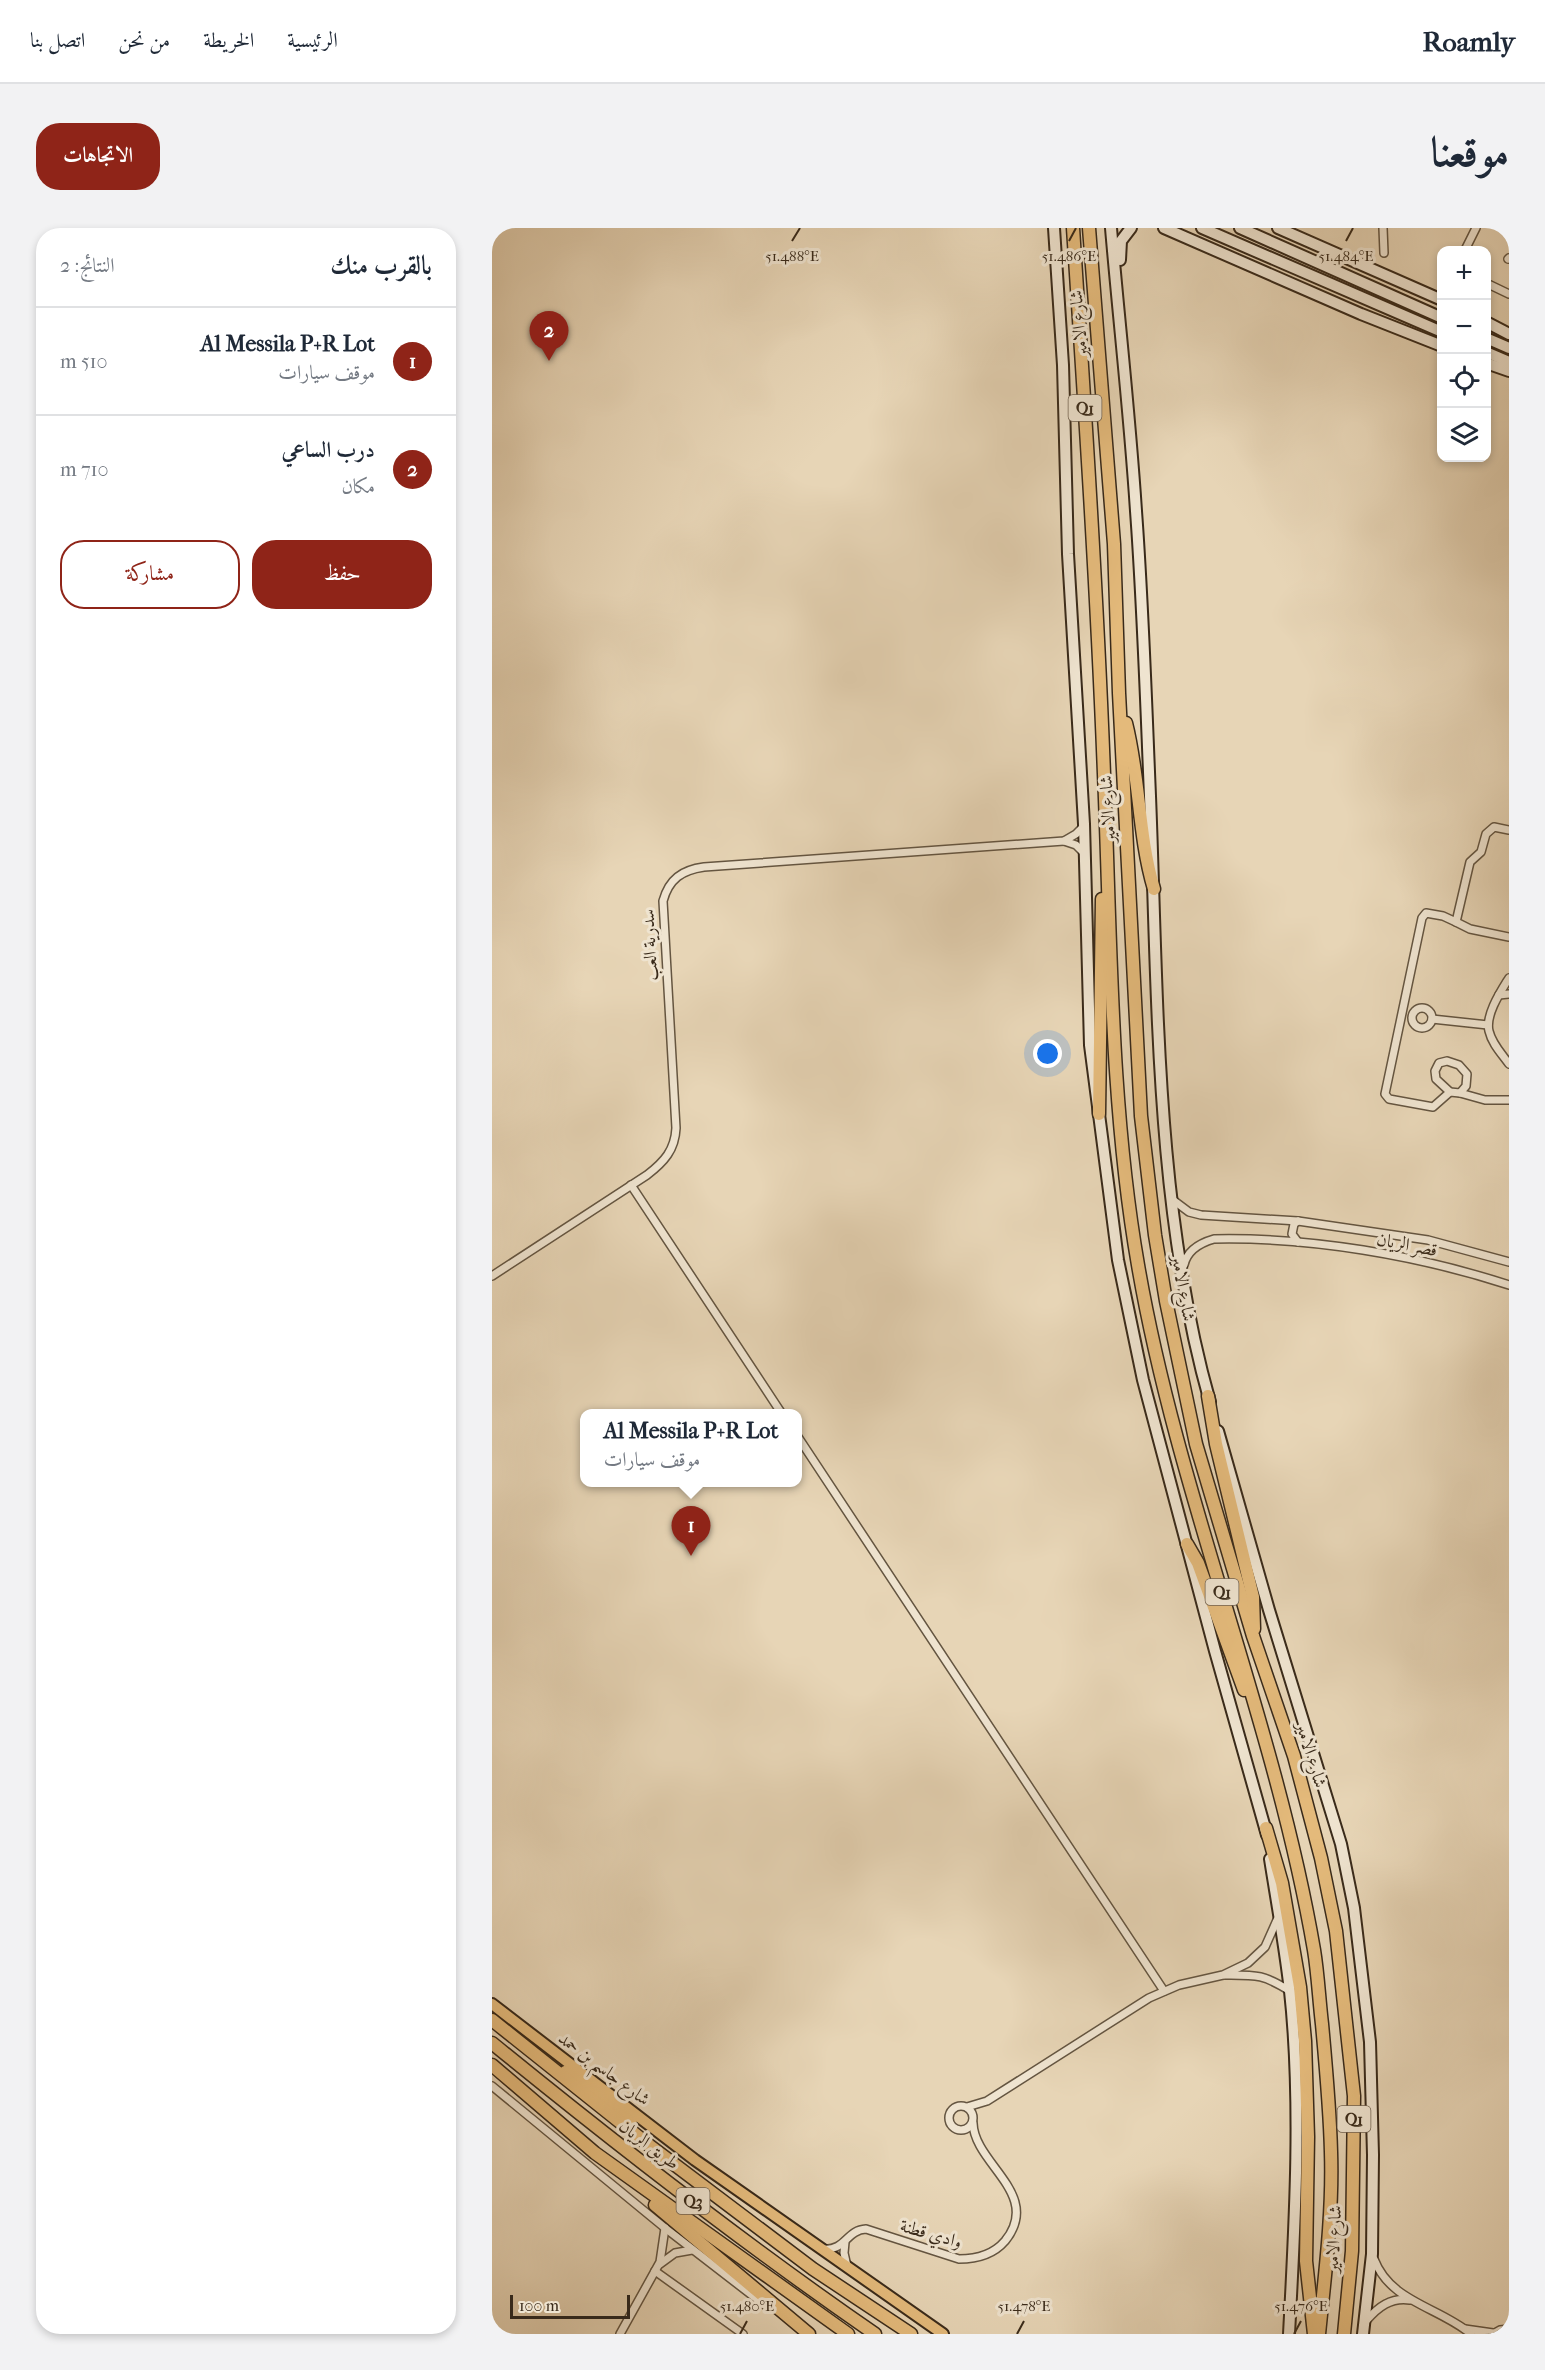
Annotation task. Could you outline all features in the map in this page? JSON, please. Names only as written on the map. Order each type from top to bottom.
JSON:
[{"type":"highway","name":"شارع الامير","points":[[1073,228],[1096,598],[1123,1165],[1137,1261],[1154,1350],[1175,1437],[1258,1711],[1299,1873],[1315,1954],[1332,2156],[1329,2237],[1319,2334]]},
{"type":"highway","name":"شارع الامير","points":[[1089,228],[1114,544],[1119,693],[1141,1116],[1155,1234],[1166,1301],[1196,1444],[1253,1636],[1294,1756],[1321,1858],[1336,1931],[1354,2096],[1352,2251],[1344,2334]]},
{"type":"highway","points":[[1119,693],[1134,754],[1145,859],[1154,889]]},
{"type":"highway","points":[[1099,1114],[1102,898],[1107,850]]},
{"type":"highway","points":[[1209,1396],[1216,1444],[1253,1596],[1255,1617],[1253,1636]]},
{"type":"highway","points":[[1187,1544],[1198,1563],[1242,1687],[1258,1711]]},
{"type":"highway","points":[[1266,1828],[1282,1883],[1300,1986],[1305,2042],[1308,2137],[1306,2261],[1314,2334]]},
{"type":"highway","points":[[492,2020],[650,2145],[829,2279],[911,2334]]},
{"type":"highway","name":"طريق الريان","points":[[492,2043],[606,2135],[875,2334]]},
{"type":"highway","name":"طريق الريان","points":[[492,2065],[595,2153],[848,2334]]},
{"type":"highway","points":[[595,2153],[689,2235],[809,2334]]},
{"type":"main road","name":"شارع الامير","points":[[1054,228],[1063,365],[1068,554],[1084,824],[1090,1045],[1118,1260],[1156,1435],[1266,1828],[1290,1991],[1295,2114],[1289,2334]]},
{"type":"main road","name":"شارع الامير","points":[[1111,228],[1136,511],[1154,889],[1155,973],[1172,1199],[1192,1326],[1209,1396],[1269,1610],[1341,1844],[1354,1908],[1370,2042],[1373,2155],[1372,2254],[1363,2334]]},
{"type":"main road","points":[[1117,302],[1120,286],[1119,247],[1123,236],[1131,228]]},
{"type":"main road","points":[[1164,228],[1361,314],[1437,344]]},
{"type":"main road","points":[[1202,228],[1437,330]]},
{"type":"main road","points":[[1240,228],[1437,316]]},
{"type":"main road","points":[[1278,228],[1297,233],[1437,298]]},
{"type":"main road","points":[[1491,325],[1509,334]]},
{"type":"main road","points":[[1491,340],[1509,348]]},
{"type":"main road","points":[[1491,354],[1509,362]]},
{"type":"main road","points":[[1491,365],[1509,371]]},
{"type":"main road","name":"شارع جاسم بن حمد","points":[[492,2004],[695,2160]]},
{"type":"main road","points":[[537,2056],[557,2065],[666,2145],[695,2160]]},
{"type":"main road","name":"طريق الريان","points":[[695,2160],[943,2334]]},
{"type":"street","points":[[1383,228],[1384,253]]},
{"type":"street","points":[[1467,246],[1476,228]]},
{"type":"street","points":[[1491,285],[1509,294]]},
{"type":"street","points":[[1064,841],[1076,834],[1084,824]]},
{"type":"street","points":[[1456,922],[1470,862],[1484,848],[1486,834],[1494,827],[1509,830]]},
{"type":"street","points":[[1064,841],[1076,845],[1085,854]]},
{"type":"street","name":"سدرية العب","points":[[492,1276],[631,1185],[665,1159],[675,1139],[663,901],[666,890],[682,873],[704,867],[1064,841]]},
{"type":"street","points":[[1450,1092],[1433,1107],[1389,1099],[1385,1094],[1422,918],[1426,913],[1443,916],[1470,929],[1509,937]]},
{"type":"street","points":[[1508,1061],[1495,1045],[1488,1026],[1499,996],[1509,978]]},
{"type":"street","points":[[1499,996],[1509,994]]},
{"type":"street","points":[[1432,1019],[1488,1026]]},
{"type":"street","points":[[1460,1093],[1466,1086],[1467,1074],[1459,1065],[1447,1061],[1439,1063],[1435,1071],[1436,1079],[1450,1092],[1485,1100],[1501,1102],[1509,1100]]},
{"type":"street","points":[[631,1185],[779,1409]]},
{"type":"street","name":"قصر الريان","points":[[1172,1199],[1189,1212],[1201,1215],[1298,1221],[1428,1240],[1509,1262]]},
{"type":"street","points":[[1298,1221],[1294,1224],[1292,1234],[1298,1242]]},
{"type":"street","name":"قصر الريان","points":[[1182,1271],[1185,1259],[1192,1250],[1201,1243],[1214,1239],[1298,1242],[1386,1255],[1443,1267],[1509,1285]]},
{"type":"street","points":[[802,1443],[1164,1991]]},
{"type":"street","points":[[1223,1975],[1248,1963],[1265,1947],[1276,1926],[1278,1915]]},
{"type":"street","points":[[987,2101],[963,2131],[953,2127],[949,2122],[949,2115],[955,2108],[987,2101],[1130,2009],[1179,1985],[1223,1975],[1260,1975],[1290,1991]]},
{"type":"street","points":[[492,2086],[665,2229],[809,2334]]},
{"type":"street","points":[[967,2107],[973,2121]]},
{"type":"street","name":"وادي قطنة","points":[[973,2121],[977,2141]]},
{"type":"street","name":"وادي قطنة","points":[[820,2248],[836,2248],[855,2231],[866,2229],[959,2259],[986,2256],[997,2248],[1006,2239],[1012,2227],[1015,2214],[1014,2200],[1004,2179],[977,2141],[963,2131]]},
{"type":"street","points":[[620,2334],[655,2271],[663,2252],[665,2229]]},
{"type":"street","points":[[845,2242],[844,2253],[848,2267]]},
{"type":"street","points":[[655,2271],[675,2253],[692,2250]]},
{"type":"street","points":[[1372,2254],[1385,2280],[1412,2301],[1468,2331],[1493,2334],[1508,2328]]},
{"type":"street","points":[[655,2271],[743,2334]]},
{"type":"street","points":[[1365,2322],[1373,2312],[1387,2303],[1395,2300],[1412,2301]]},
{"type":"place","name":"درب الساعي","points":[[549,361]]},
{"type":"place","name":"Al Messila P+R Lot","points":[[691,1556]]}]
